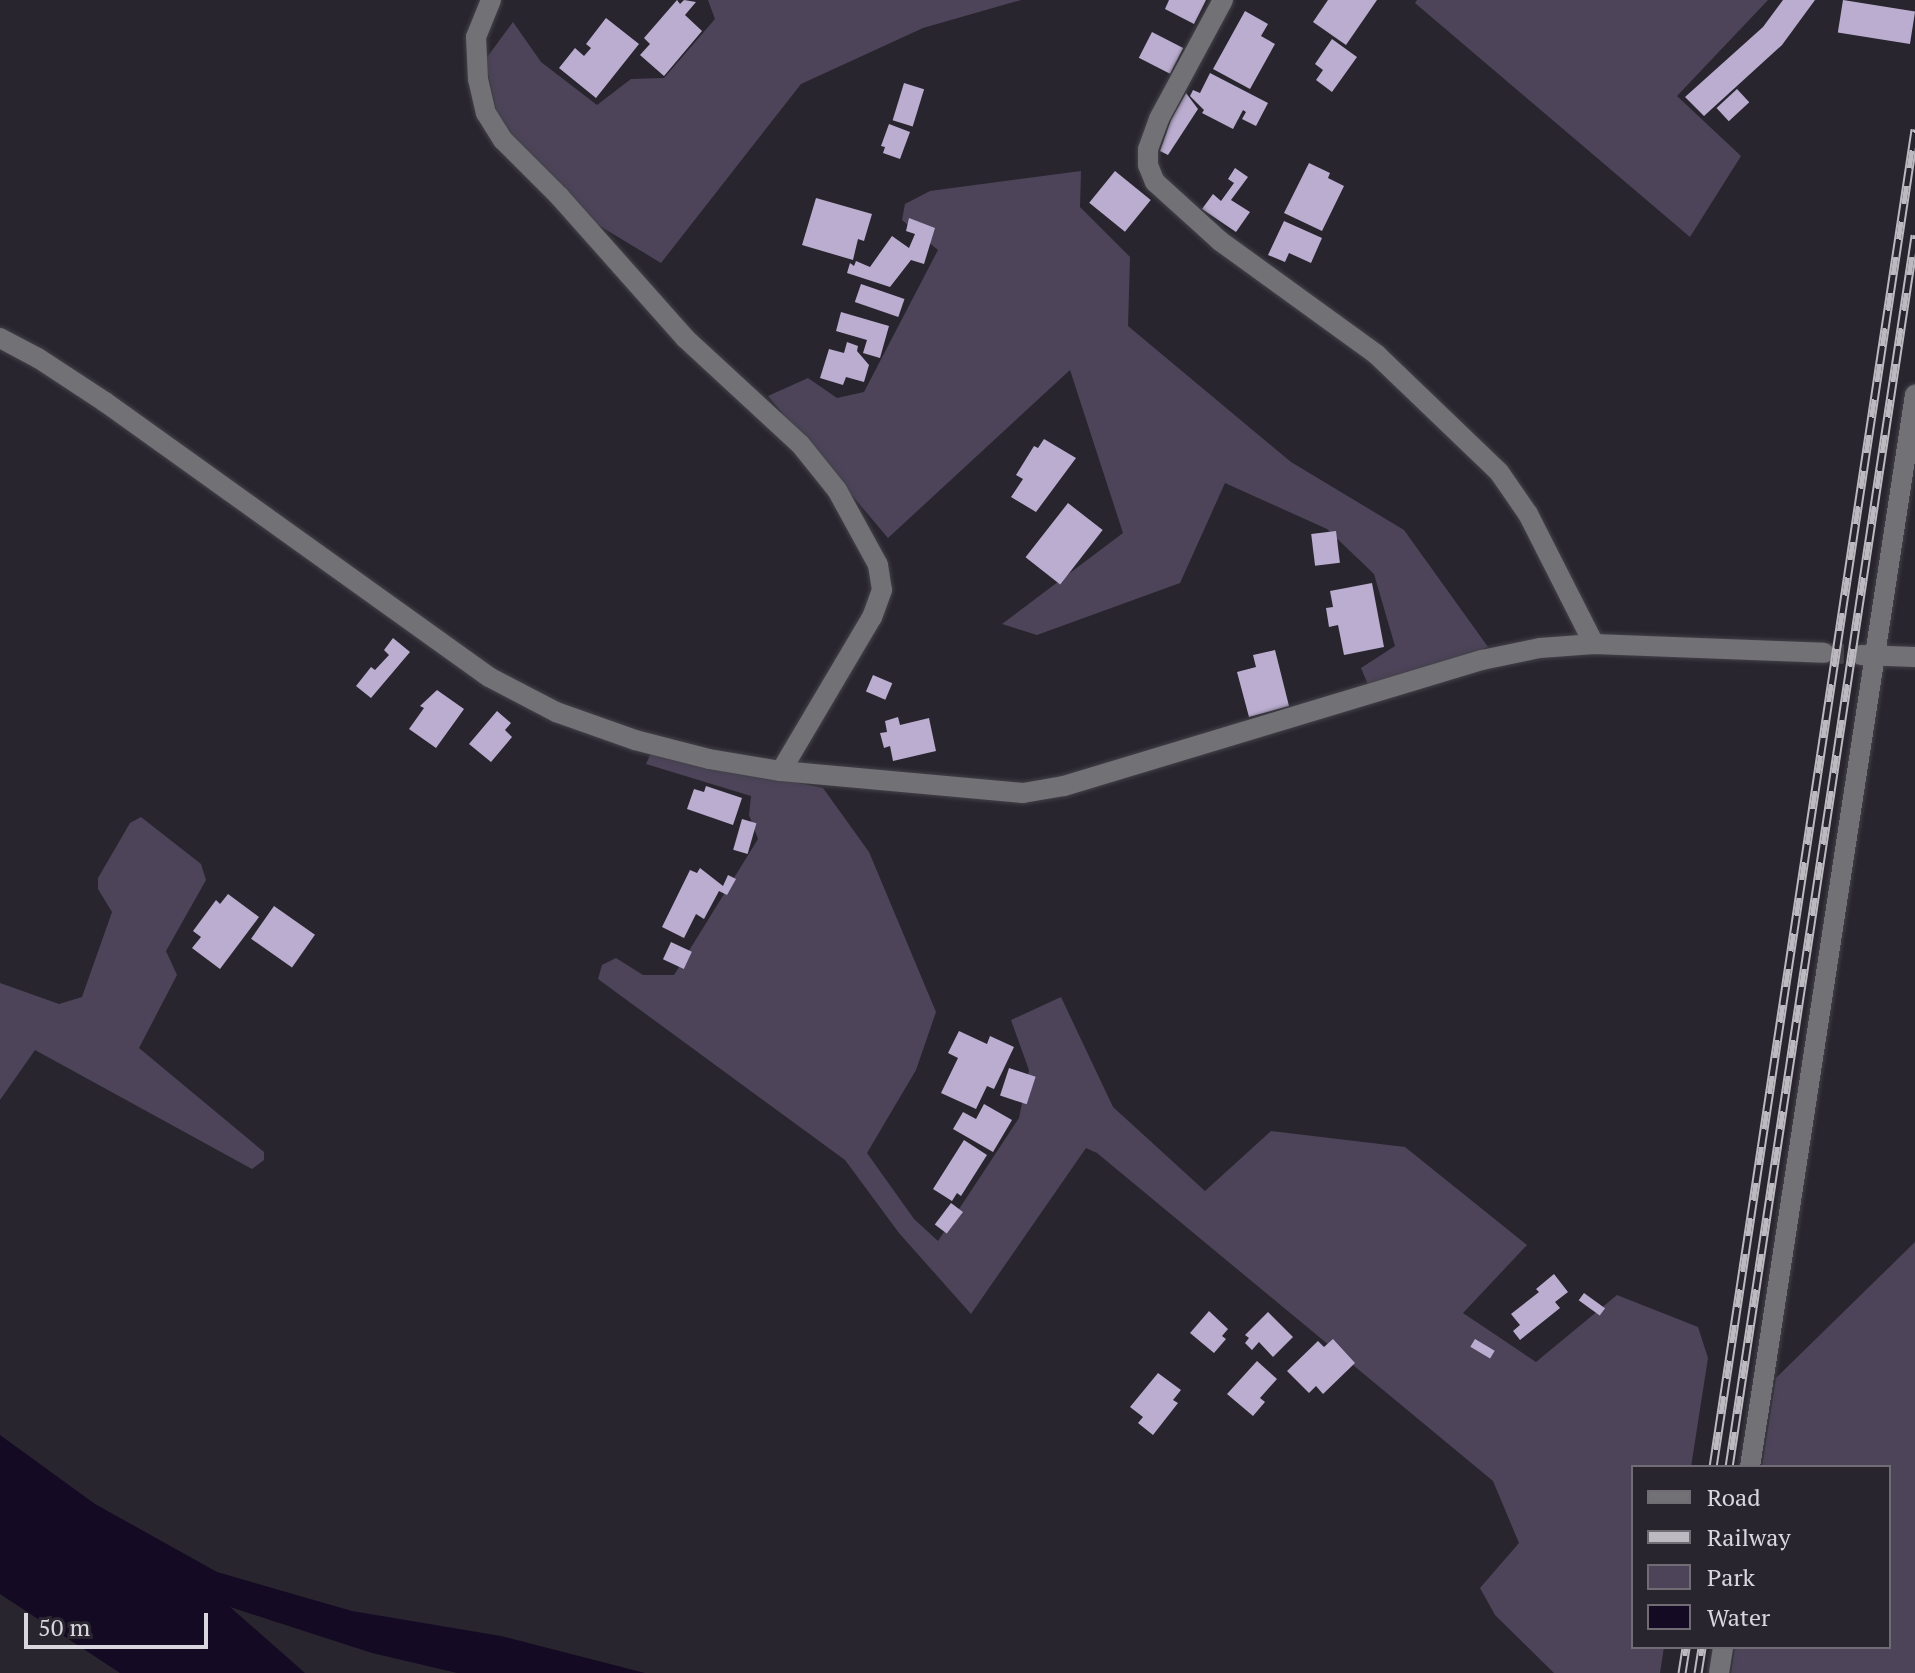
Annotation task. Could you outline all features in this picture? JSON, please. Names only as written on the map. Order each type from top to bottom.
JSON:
[{"type":"street","points":[[491,0],[476,37],[478,79],[486,113],[503,140],[560,197],[685,338],[800,444],[837,490],[878,565],[882,590],[872,617],[781,771]]},
{"type":"street","points":[[1223,0],[1159,119],[1148,149],[1148,165],[1155,182],[1220,241],[1376,354],[1499,472],[1528,514],[1594,644]]},
{"type":"street","points":[[0,338],[38,358],[105,402],[489,677],[556,712],[635,740],[709,759],[781,771],[995,793],[1064,786],[1482,660],[1540,648],[1594,644],[1824,653]]},
{"type":"street","points":[[1750,1465],[1868,655],[1915,395]]},
{"type":"street","points":[[1868,655],[1915,657]]},
{"type":"street","points":[[1719,1673],[1723,1649]]},
{"type":"green space","points":[[708,0],[1021,0],[923,28],[801,84],[661,263],[585,217],[520,146],[497,114],[485,60],[513,22],[541,62],[597,105],[631,79],[664,78],[715,19]]},
{"type":"green space","points":[[1417,0],[1768,0],[1677,96],[1741,156],[1690,237],[1415,3]]},
{"type":"green space","points":[[1081,171],[1080,207],[1130,257],[1128,326],[1291,462],[1404,530],[1488,647],[1369,687],[1361,668],[1395,646],[1374,574],[1327,529],[1225,483],[1180,583],[1037,635],[1002,624],[1123,533],[1070,370],[888,538],[768,396],[808,378],[837,398],[864,392],[938,250],[902,220],[905,204],[930,191]]},
{"type":"green space","points":[[651,753],[823,788],[869,852],[936,1012],[916,1070],[867,1153],[914,1219],[938,1241],[1019,1118],[1029,1070],[1011,1020],[1061,997],[1113,1107],[1205,1191],[1271,1131],[1405,1147],[1527,1245],[1463,1313],[1536,1362],[1617,1295],[1698,1327],[1708,1358],[1691,1465],[1631,1465],[1631,1649],[1664,1649],[1660,1673],[1554,1673],[1495,1615],[1480,1588],[1519,1543],[1493,1481],[1097,1153],[1086,1148],[971,1314],[899,1233],[845,1160],[598,979],[602,965],[616,958],[643,975],[674,975],[758,839],[749,815],[751,796],[646,764]]},
{"type":"green space","points":[[141,817],[201,864],[206,880],[166,951],[177,975],[139,1048],[264,1152],[264,1160],[252,1169],[35,1050],[0,1100],[0,983],[59,1004],[82,997],[112,912],[98,889],[98,878],[130,823]]},
{"type":"green space","points":[[1915,1242],[1915,1673],[1731,1673],[1735,1649],[1891,1649],[1891,1465],[1762,1465],[1776,1378]]},
{"type":"water","points":[[0,1435],[95,1504],[217,1572],[352,1611],[501,1636],[645,1673],[457,1673],[372,1653],[230,1607],[305,1673],[120,1673],[0,1594]]},
{"type":"building","points":[[677,0],[680,4],[684,0],[696,2],[685,15],[702,31],[664,76],[640,55],[650,44],[644,38]]},
{"type":"building","points":[[1169,0],[1206,0],[1194,24],[1165,9]]},
{"type":"building","points":[[1328,0],[1377,0],[1346,45],[1313,22]]},
{"type":"building","points":[[1783,0],[1815,0],[1782,45],[1704,116],[1685,97],[1763,27]]},
{"type":"building","points":[[1843,0],[1915,11],[1910,44],[1838,33]]},
{"type":"building","points":[[1245,11],[1268,24],[1261,36],[1275,44],[1250,89],[1213,69]]},
{"type":"building","points":[[606,18],[639,44],[596,98],[559,68],[575,48],[584,56],[591,48],[586,44]]},
{"type":"building","points":[[1152,32],[1183,48],[1170,74],[1139,58]]},
{"type":"building","points":[[1332,39],[1357,57],[1332,92],[1316,80],[1323,70],[1315,64]]},
{"type":"building","points":[[1210,73],[1268,103],[1256,126],[1242,119],[1246,112],[1243,110],[1233,129],[1202,113],[1204,110],[1190,96],[1193,90],[1200,93]]},
{"type":"building","points":[[904,83],[924,89],[913,126],[893,120]]},
{"type":"building","points":[[1737,89],[1749,102],[1729,121],[1717,108]]},
{"type":"building","points":[[1186,93],[1198,109],[1168,155],[1160,151],[1171,120]]},
{"type":"building","points":[[889,124],[910,132],[900,159],[883,153],[885,147],[881,146]]},
{"type":"building","points":[[1309,163],[1330,173],[1328,178],[1344,186],[1322,231],[1284,213]]},
{"type":"building","points":[[1235,168],[1248,177],[1231,200],[1250,212],[1236,232],[1202,209],[1213,194],[1221,201],[1234,183],[1228,179]]},
{"type":"building","points":[[1115,171],[1151,200],[1125,232],[1089,203]]},
{"type":"building","points":[[816,198],[872,214],[864,241],[858,239],[853,260],[802,245]]},
{"type":"building","points":[[909,218],[935,228],[924,264],[911,260],[890,287],[847,273],[850,263],[854,266],[856,261],[870,267],[892,236],[909,248],[915,234],[906,231]]},
{"type":"building","points":[[1284,221],[1322,238],[1311,263],[1289,253],[1285,262],[1268,255]]},
{"type":"building","points":[[861,284],[904,299],[898,317],[855,302]]},
{"type":"building","points":[[841,312],[889,326],[880,358],[863,353],[867,340],[836,331]]},
{"type":"building","points":[[847,342],[858,346],[857,351],[869,365],[864,382],[846,377],[843,385],[820,378],[829,349],[844,353]]},
{"type":"building","points":[[1044,439],[1076,458],[1036,512],[1011,497],[1023,479],[1016,475],[1034,446],[1038,448]]},
{"type":"building","points":[[1068,503],[1103,530],[1060,584],[1026,557]]},
{"type":"building","points":[[1336,531],[1340,563],[1315,566],[1311,534]]},
{"type":"building","points":[[1372,583],[1384,647],[1344,655],[1338,625],[1329,627],[1326,608],[1333,607],[1330,591]]},
{"type":"building","points":[[393,638],[410,652],[371,698],[356,686],[371,667],[375,670],[389,655],[384,650]]},
{"type":"building","points":[[1275,650],[1289,706],[1249,717],[1237,672],[1256,667],[1253,655]]},
{"type":"building","points":[[873,675],[892,683],[885,700],[866,692]]},
{"type":"building","points":[[437,690],[464,709],[436,748],[409,729],[424,708],[420,706]]},
{"type":"building","points":[[497,711],[511,723],[505,730],[512,737],[491,762],[469,744]]},
{"type":"building","points":[[898,717],[900,725],[929,718],[936,751],[893,761],[890,746],[884,748],[880,733],[887,732],[885,721]]},
{"type":"building","points":[[706,786],[742,798],[733,825],[687,809],[694,789],[704,792]]},
{"type":"building","points":[[742,819],[756,823],[748,854],[733,850]]},
{"type":"building","points":[[700,868],[723,886],[728,875],[736,879],[727,895],[719,891],[704,919],[696,914],[684,938],[662,927],[690,870],[697,873]]},
{"type":"building","points":[[228,894],[259,917],[220,969],[192,948],[201,937],[193,931],[216,900],[220,904]]},
{"type":"building","points":[[274,906],[315,935],[292,967],[251,939]]},
{"type":"building","points":[[671,942],[692,952],[684,969],[663,959]]},
{"type":"building","points":[[959,1031],[987,1044],[990,1036],[1014,1047],[994,1089],[987,1086],[976,1109],[941,1093],[958,1058],[948,1053]]},
{"type":"building","points":[[1009,1068],[1036,1077],[1027,1104],[1000,1096]]},
{"type":"building","points":[[984,1104],[1012,1120],[993,1152],[953,1129],[963,1112],[976,1119]]},
{"type":"building","points":[[964,1140],[987,1155],[961,1196],[957,1193],[952,1201],[933,1189]]},
{"type":"building","points":[[951,1203],[963,1212],[947,1234],[935,1225]]},
{"type":"building","points":[[1554,1274],[1568,1292],[1555,1302],[1560,1308],[1520,1340],[1513,1331],[1520,1325],[1511,1314],[1539,1292],[1536,1289]]},
{"type":"building","points":[[1584,1293],[1605,1308],[1600,1316],[1579,1300]]},
{"type":"building","points":[[1209,1311],[1228,1329],[1222,1336],[1226,1339],[1214,1353],[1190,1333]]},
{"type":"building","points":[[1268,1312],[1293,1337],[1273,1357],[1259,1342],[1252,1350],[1245,1343],[1249,1338],[1245,1335]]},
{"type":"building","points":[[1333,1339],[1355,1363],[1323,1394],[1316,1386],[1309,1393],[1287,1371],[1318,1341],[1324,1347]]},
{"type":"building","points":[[1475,1339],[1495,1351],[1490,1359],[1470,1347]]},
{"type":"building","points":[[1257,1361],[1277,1379],[1260,1398],[1265,1402],[1253,1416],[1227,1394]]},
{"type":"building","points":[[1158,1373],[1181,1390],[1173,1400],[1178,1403],[1153,1435],[1138,1423],[1143,1417],[1130,1407]]},
{"type":"tunnel","points":[[1824,653],[1861,655]]},
{"type":"railway","points":[[1713,1465],[1915,129]]},
{"type":"railway","points":[[1729,1465],[1915,235]]},
{"type":"railway","points":[[1682,1673],[1686,1649]]},
{"type":"railway","points":[[1698,1673],[1702,1649]]}]
